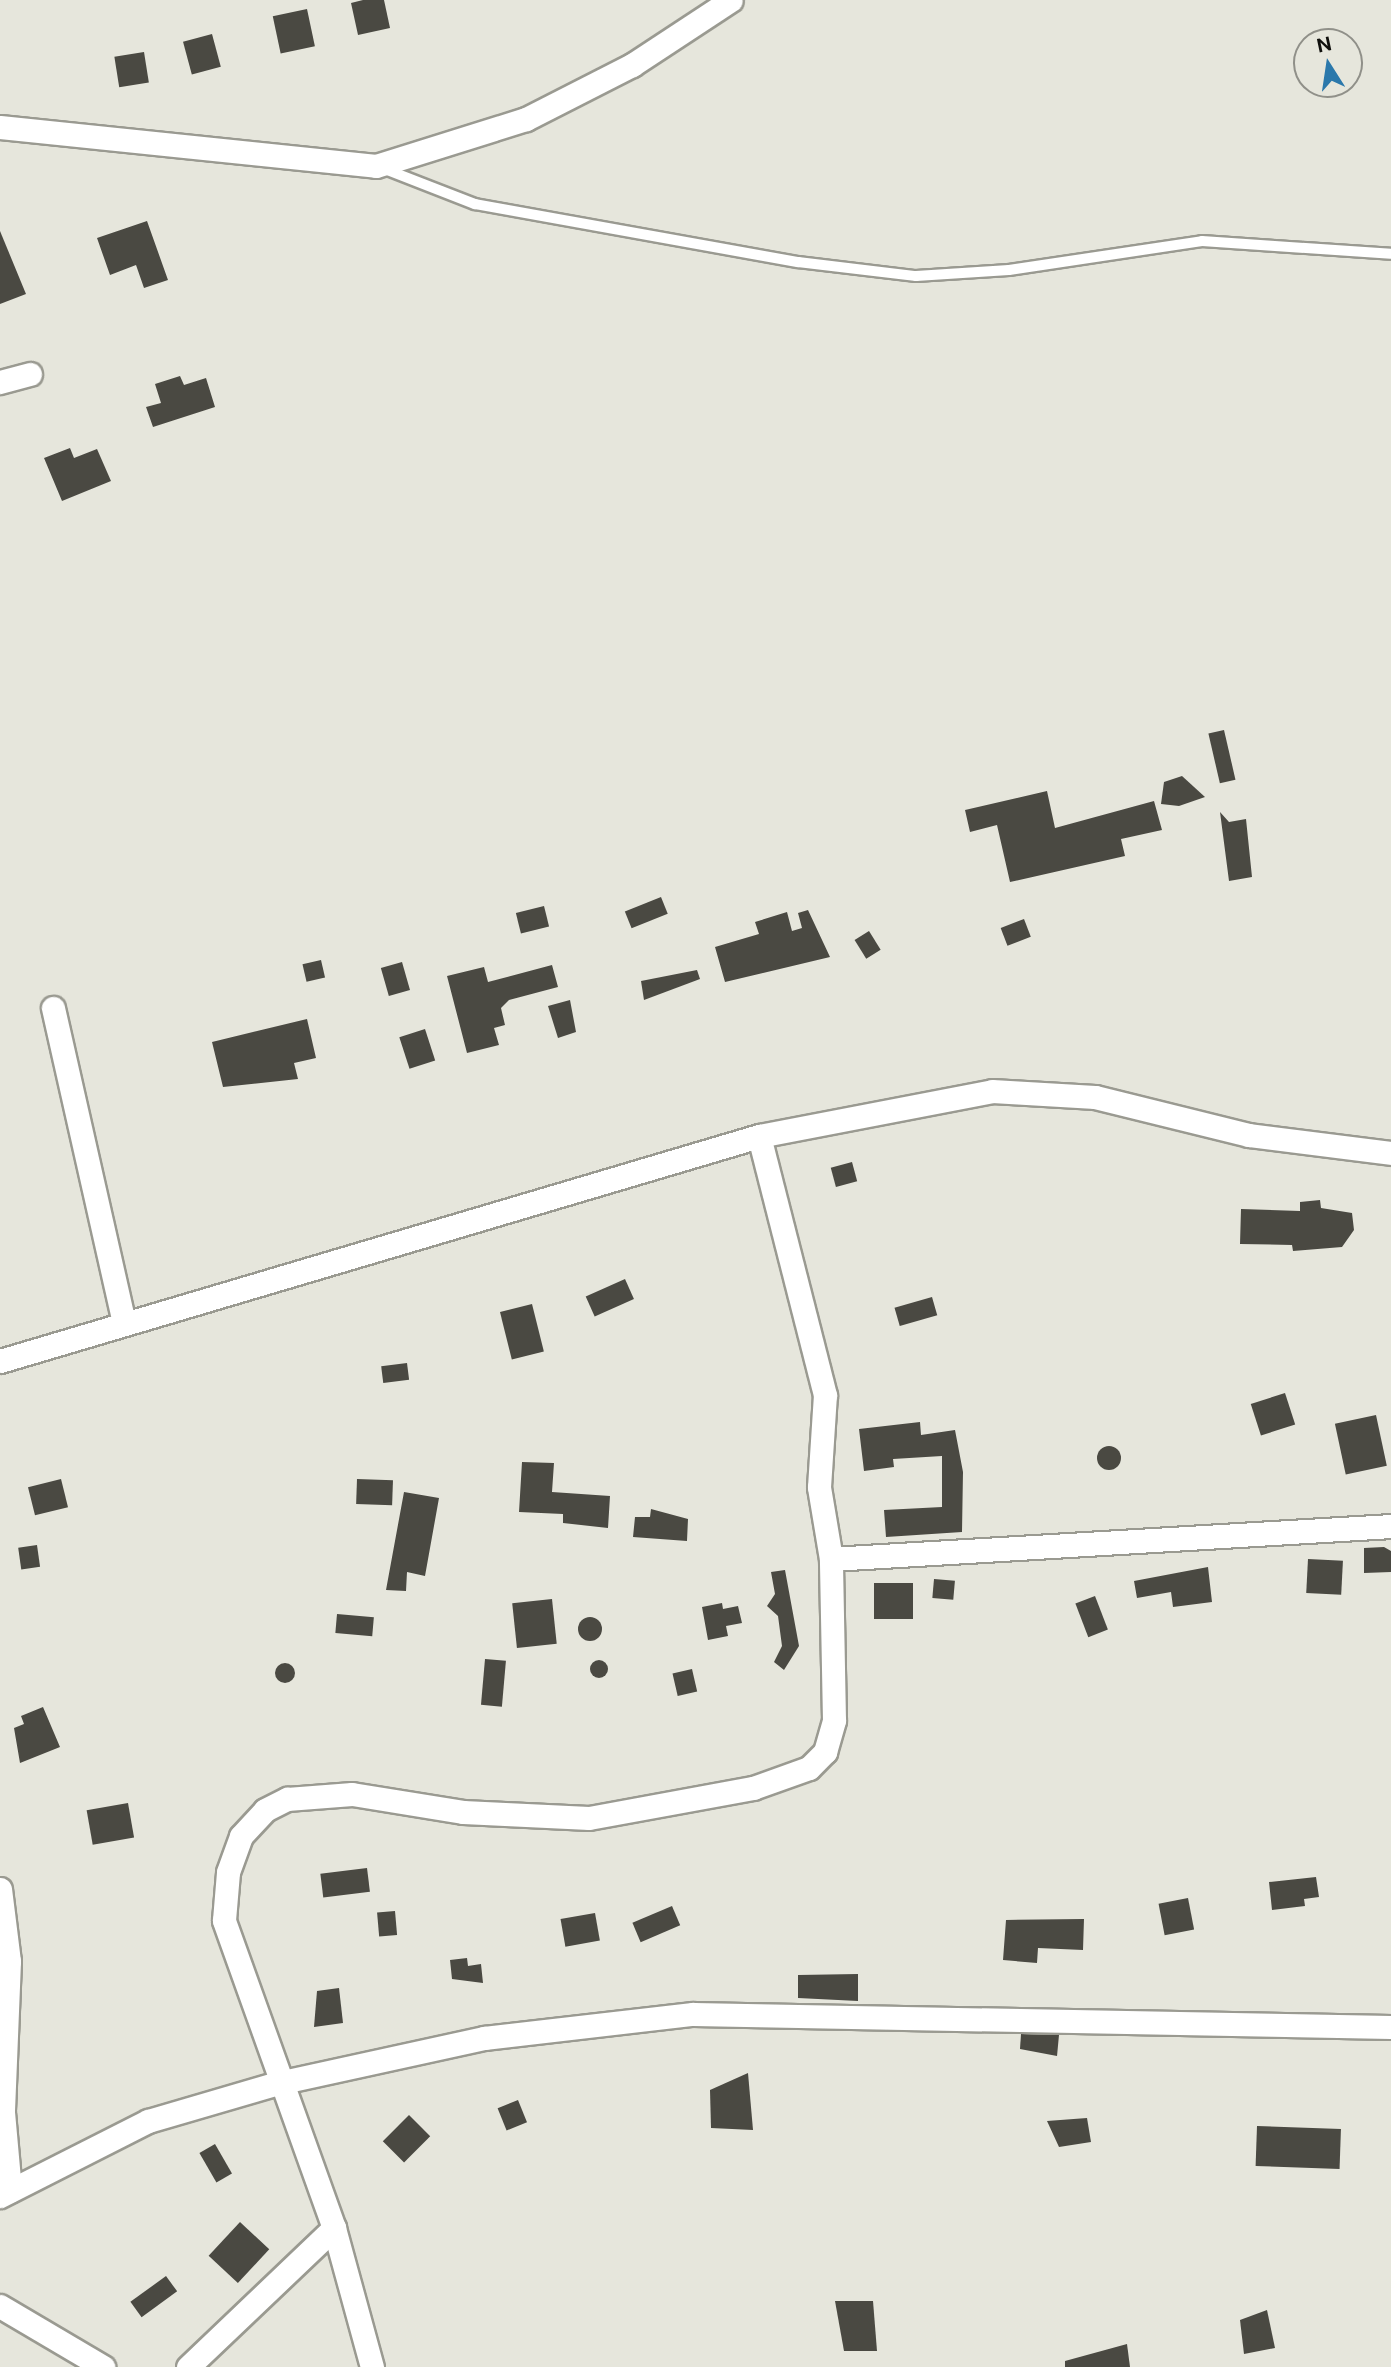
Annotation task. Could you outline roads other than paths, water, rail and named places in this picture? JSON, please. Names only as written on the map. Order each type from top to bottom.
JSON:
[{"type":"street","points":[[0,127],[376,166],[526,119],[632,65],[731,0]]},
{"type":"street","points":[[0,143],[40,131]]},
{"type":"street","points":[[0,382],[30,374]]},
{"type":"street","points":[[52,1008],[124,1322]]},
{"type":"street","points":[[0,1361],[124,1322],[759,1136],[992,1091],[1094,1097],[1249,1135],[1391,1153]]},
{"type":"street","points":[[372,2367],[334,2228],[278,2084],[225,1920],[228,1872],[241,1836],[265,1810],[313,1794],[352,1794],[463,1812],[589,1818],[753,1788],[809,1768],[825,1752],[834,1720],[831,1559],[819,1487],[825,1395],[759,1136]]},
{"type":"street","points":[[831,1559],[1391,1526]]},
{"type":"street","points":[[0,1889],[9,1961],[3,2112],[5,2193],[148,2121],[278,2084],[484,2038],[694,2014],[1391,2027]]},
{"type":"street","points":[[188,2367],[334,2228]]},
{"type":"street","points":[[0,2306],[103,2367]]},
{"type":"lane","points":[[376,166],[475,204],[798,262],[916,276],[1009,270],[1202,241],[1391,254]]}]
